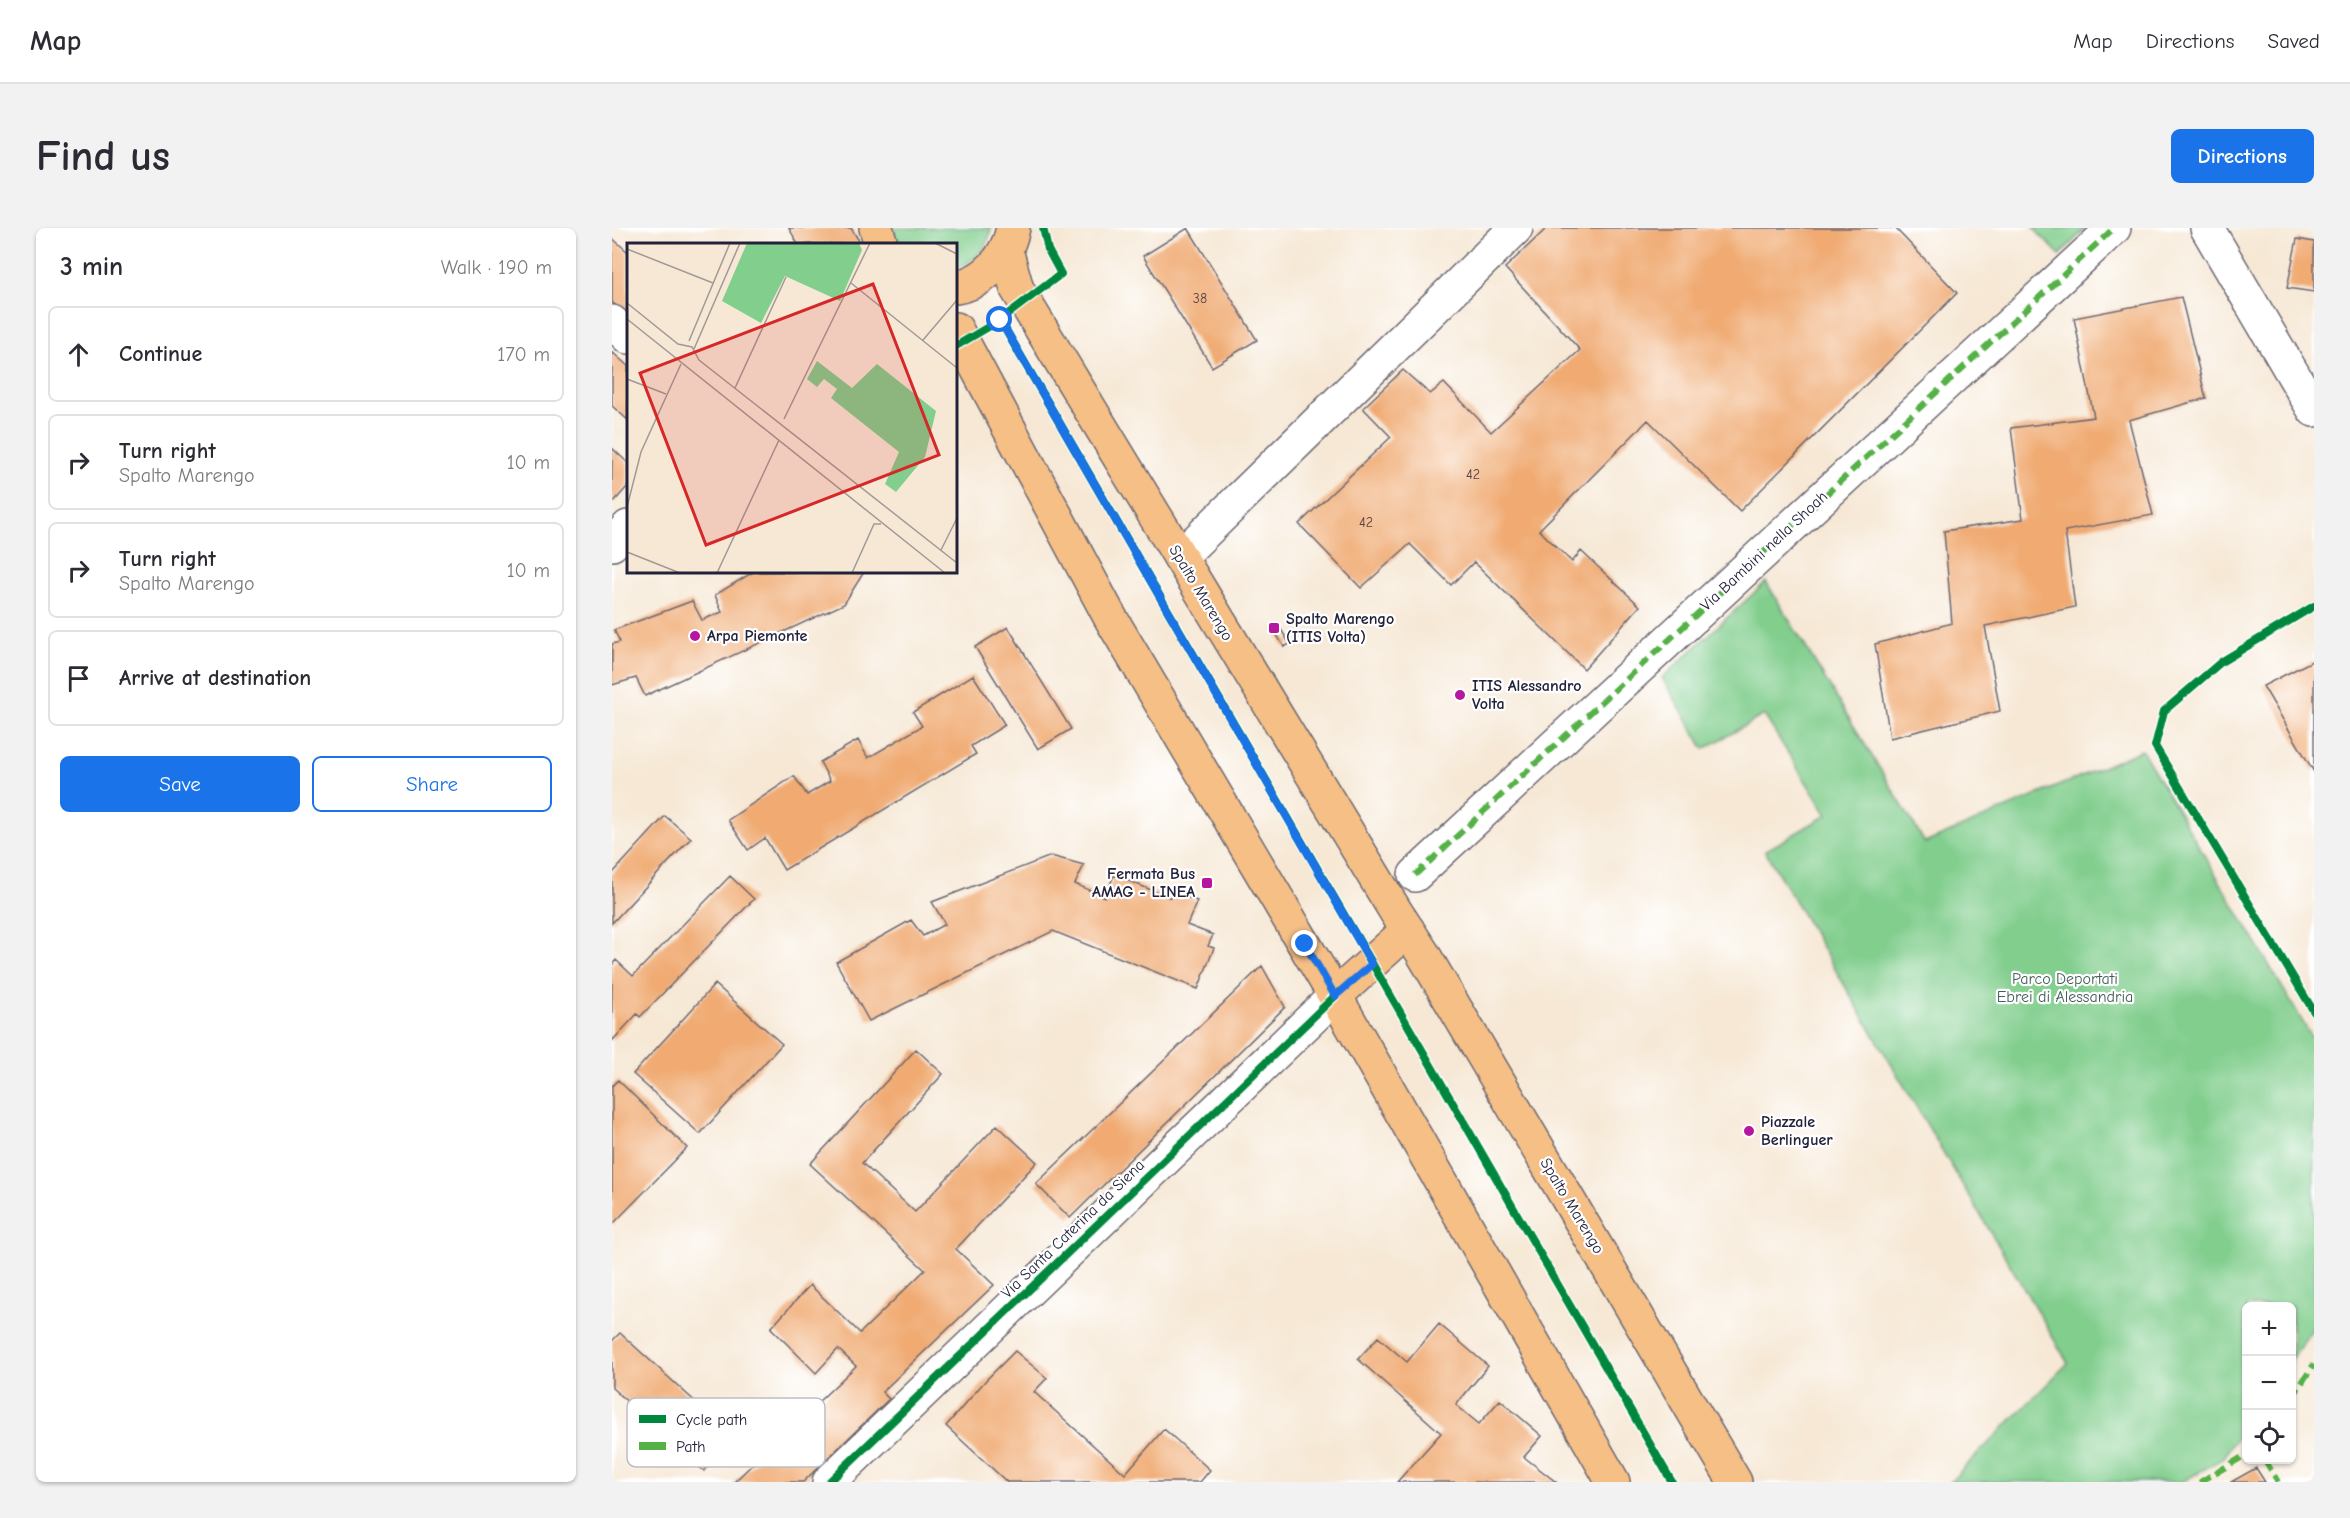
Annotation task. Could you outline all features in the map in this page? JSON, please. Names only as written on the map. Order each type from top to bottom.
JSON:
[{"type":"main road","points":[[876,228],[880,243]]},
{"type":"main road","points":[[957,287],[982,277],[996,265],[1010,239]]},
{"type":"main road","name":"Spalto Marengo","points":[[1010,239],[1017,290],[1422,952],[1735,1482]]},
{"type":"main road","points":[[957,331],[1110,617],[1335,996],[1613,1482]]},
{"type":"main road","points":[[1335,996],[1408,930]]},
{"type":"street","points":[[1180,558],[1516,228]]},
{"type":"street","name":"Via Bambini nella Shoah","points":[[1415,875],[2114,228]]},
{"type":"street","points":[[2208,228],[2314,410]]},
{"type":"street","points":[[612,322],[627,336]]},
{"type":"street","points":[[612,544],[627,528]]},
{"type":"street","name":"Via Santa Caterina da Siena","points":[[829,1482],[1335,996]]},
{"type":"green space","points":[[890,228],[991,228],[984,248],[969,262],[957,268],[957,243],[895,243]]},
{"type":"green space","points":[[2033,228],[2086,228],[2060,255]]},
{"type":"green space","name":"Parco Deportati Ebrei di Alessandria","points":[[1766,582],[1925,843],[2142,750],[2314,1041],[2314,1326],[2296,1353],[2296,1302],[2242,1302],[2242,1430],[2222,1459],[2182,1482],[1950,1482],[2068,1363],[1765,851],[1827,815],[1764,715],[1704,749],[1662,678]]},
{"type":"building","points":[[789,228],[851,228],[860,243],[797,243]]},
{"type":"building","points":[[1188,228],[1257,340],[1212,367],[1143,256]]},
{"type":"building","points":[[1547,228],[1895,228],[1957,293],[1740,511],[1648,420],[1539,530],[1572,562],[1581,551],[1640,606],[1584,669],[1474,562],[1451,585],[1410,544],[1361,588],[1299,524],[1391,437],[1363,408],[1403,370],[1430,394],[1444,383],[1491,432],[1580,350],[1505,268]]},
{"type":"building","points":[[612,238],[627,251],[627,316],[612,302]]},
{"type":"building","points":[[2297,239],[2314,242],[2314,292],[2287,288]]},
{"type":"building","points":[[2181,297],[2206,398],[2129,420],[2153,515],[2065,531],[2075,607],[1985,626],[2000,711],[1890,738],[1875,644],[1952,623],[1944,531],[2023,519],[2011,428],[2094,417],[2074,318]]},
{"type":"building","points":[[612,352],[627,365],[627,419],[612,406]]},
{"type":"building","points":[[612,448],[627,462],[627,487],[612,504]]},
{"type":"building","name":"Arpa Piemonte","points":[[751,573],[863,573],[844,604],[645,696],[636,678],[612,685],[612,644],[620,642],[614,630],[692,601],[702,620],[722,612],[715,595]]},
{"type":"building","points":[[1008,627],[1071,729],[1038,749],[975,647]]},
{"type":"building","points":[[1280,628],[1290,644],[1284,647],[1274,630]]},
{"type":"building","points":[[2314,660],[2314,772],[2263,686]]},
{"type":"building","points":[[973,675],[1005,725],[971,746],[976,754],[784,870],[765,838],[748,850],[728,820],[794,776],[807,795],[830,781],[820,762],[858,740],[868,758],[922,726],[913,712]]},
{"type":"building","points":[[665,816],[691,838],[612,923],[612,874]]},
{"type":"building","points":[[1051,856],[1084,865],[1075,884],[1105,897],[1114,875],[1171,898],[1173,892],[1197,901],[1187,925],[1213,935],[1208,946],[1214,948],[1198,989],[1053,931],[869,1021],[836,962],[911,920],[923,936],[945,924],[932,902]]},
{"type":"building","points":[[730,876],[754,899],[640,1017],[637,1014],[612,1041],[612,965],[616,960],[633,976]]},
{"type":"building","points":[[1262,966],[1285,1007],[1070,1218],[1036,1184]]},
{"type":"building","points":[[715,984],[782,1044],[700,1134],[633,1074]]},
{"type":"building","points":[[916,1049],[943,1074],[862,1163],[915,1212],[997,1125],[1037,1162],[956,1249],[994,1285],[882,1392],[889,1399],[825,1461],[825,1398],[822,1398],[856,1366],[838,1349],[816,1373],[771,1328],[810,1285],[860,1333],[925,1270],[810,1164]]},
{"type":"building","points":[[618,1080],[687,1148],[612,1225],[612,1086]]},
{"type":"building","points":[[1439,1324],[1488,1366],[1456,1405],[1479,1424],[1500,1400],[1542,1436],[1524,1457],[1556,1482],[1397,1482],[1441,1433],[1358,1359],[1378,1337],[1407,1362]]},
{"type":"building","points":[[620,1333],[691,1398],[627,1398],[627,1402],[612,1388],[612,1341]]},
{"type":"building","points":[[1015,1351],[1047,1378],[1034,1392],[1125,1474],[1164,1429],[1210,1470],[1200,1482],[1007,1482],[946,1426]]},
{"type":"building","points":[[750,1467],[819,1467],[803,1482],[734,1482]]},
{"type":"building","points":[[2256,1468],[2265,1482],[2231,1482]]},
{"type":"marked path","points":[[1415,875],[2114,228]]},
{"type":"marked path","points":[[2296,1392],[2314,1364]]},
{"type":"marked path","points":[[2200,1482],[2242,1457]]},
{"type":"marked path","points":[[2267,1464],[2278,1482]]},
{"type":"cycle path","points":[[957,345],[1000,320],[1061,274],[1048,250],[1043,228]]},
{"type":"cycle path","points":[[1000,320],[1672,1482]]},
{"type":"cycle path","points":[[2314,606],[2221,662],[2164,711],[2155,746],[2314,1012]]},
{"type":"cycle path","points":[[829,1482],[1335,996]]},
{"type":"place","name":"Spalto Marengo (ITIS Volta)","points":[[1274,628]]},
{"type":"place","name":"Arpa Piemonte","points":[[695,636]]},
{"type":"place","name":"ITIS Alessandro Volta","points":[[1460,695]]},
{"type":"place","name":"Fermata Bus AMAG - LINEA","points":[[1207,883]]},
{"type":"place","name":"Piazzale Berlinguer","points":[[1749,1131]]},
{"type":"route","points":[[1000,320],[1372,964],[1335,996],[1305,944]]}]
